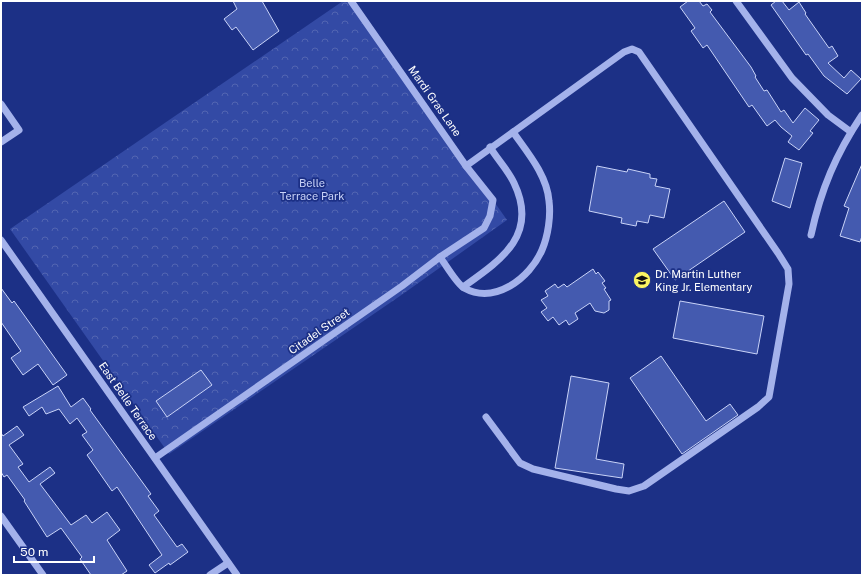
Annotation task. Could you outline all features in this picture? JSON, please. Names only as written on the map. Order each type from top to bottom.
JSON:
[{"type":"street","name":"Mardi Gras Lane","points":[[351,1],[466,166],[492,200],[490,216]]},
{"type":"street","points":[[736,1],[792,78],[822,110],[851,132]]},
{"type":"street","points":[[466,166],[490,147],[624,52],[632,49],[639,52],[778,253],[788,269],[790,284],[769,397],[758,407],[644,486],[629,490],[616,489],[533,469],[520,463],[486,417]]},
{"type":"street","points":[[1,104],[19,130],[1,142]]},
{"type":"street","points":[[811,235],[817,207],[826,181],[851,132],[862,115]]},
{"type":"street","points":[[440,257],[463,287],[479,294],[499,292],[522,276],[532,266],[542,249],[548,224],[550,201],[544,181],[513,132]]},
{"type":"street","points":[[463,287],[498,262],[511,248],[521,228],[522,205],[514,182],[490,147]]},
{"type":"street","name":"Citadel Street","points":[[155,458],[402,286],[440,257],[484,228],[490,216]]},
{"type":"street","name":"East Belle Terrace","points":[[1,240],[237,575]]},
{"type":"street","points":[[1,516],[43,575]]},
{"type":"street","points":[[210,575],[228,563]]},
{"type":"green space","name":"Belle Terrace Park","points":[[343,1],[353,1],[507,220],[400,296],[169,454],[10,229]]},
{"type":"building","points":[[233,1],[262,1],[279,31],[253,50],[236,27],[232,30],[224,19],[237,9]]},
{"type":"building","points":[[688,1],[699,1],[703,6],[707,4],[712,10],[710,12],[751,67],[756,76],[755,77],[764,91],[767,90],[781,112],[784,110],[793,123],[805,108],[819,120],[810,131],[813,133],[799,150],[788,142],[792,136],[775,120],[767,126],[752,105],[749,107],[707,45],[703,48],[691,31],[695,28],[680,7]]},
{"type":"building","points":[[776,1],[782,1],[789,10],[799,2],[806,13],[805,14],[829,48],[832,46],[838,56],[828,63],[844,78],[851,70],[861,79],[847,94],[824,76],[808,54],[806,55],[771,5]]},
{"type":"building","points":[[785,158],[802,163],[790,208],[772,201]]},
{"type":"building","points":[[862,164],[862,236],[860,242],[840,236],[849,208],[844,206]]},
{"type":"building","points":[[597,166],[627,172],[628,169],[650,174],[650,178],[657,179],[655,186],[670,189],[664,218],[650,215],[648,223],[637,221],[636,226],[621,223],[622,218],[589,211]]},
{"type":"building","points":[[724,201],[745,232],[675,280],[653,249]]},
{"type":"building","points":[[593,269],[596,274],[598,272],[605,281],[602,283],[611,300],[609,301],[609,310],[604,313],[595,311],[590,303],[575,313],[578,319],[569,325],[566,320],[559,325],[553,317],[548,321],[541,312],[547,308],[541,300],[548,296],[545,291],[555,284],[558,288],[564,284],[567,287]]},
{"type":"building","points":[[1,288],[12,303],[14,301],[67,375],[53,385],[38,364],[23,375],[11,358],[21,351],[1,322]]},
{"type":"building","points":[[680,301],[764,316],[757,354],[673,338]]},
{"type":"building","points":[[661,356],[706,421],[730,404],[738,415],[682,454],[630,378]]},
{"type":"building","points":[[201,370],[212,385],[167,417],[156,401]]},
{"type":"building","points":[[571,376],[609,383],[596,459],[624,464],[622,478],[555,468]]},
{"type":"building","points":[[58,386],[71,407],[83,398],[91,409],[90,410],[151,494],[148,496],[159,511],[154,515],[177,547],[182,544],[188,552],[170,565],[169,563],[155,573],[149,565],[162,555],[117,487],[112,491],[87,455],[93,450],[82,435],[87,432],[77,418],[70,424],[59,409],[46,414],[42,407],[29,416],[23,407]]},
{"type":"building","points":[[17,426],[24,435],[9,445],[23,464],[18,467],[29,482],[50,467],[55,473],[40,484],[71,525],[86,515],[92,523],[107,512],[120,530],[107,540],[127,571],[121,575],[91,575],[80,559],[82,557],[61,528],[47,537],[24,501],[25,500],[7,475],[4,477],[1,472],[1,433],[3,436]]},
{"type":"place","name":"Dr. Martin Luther King Jr. Elementary","points":[[642,280]]}]
